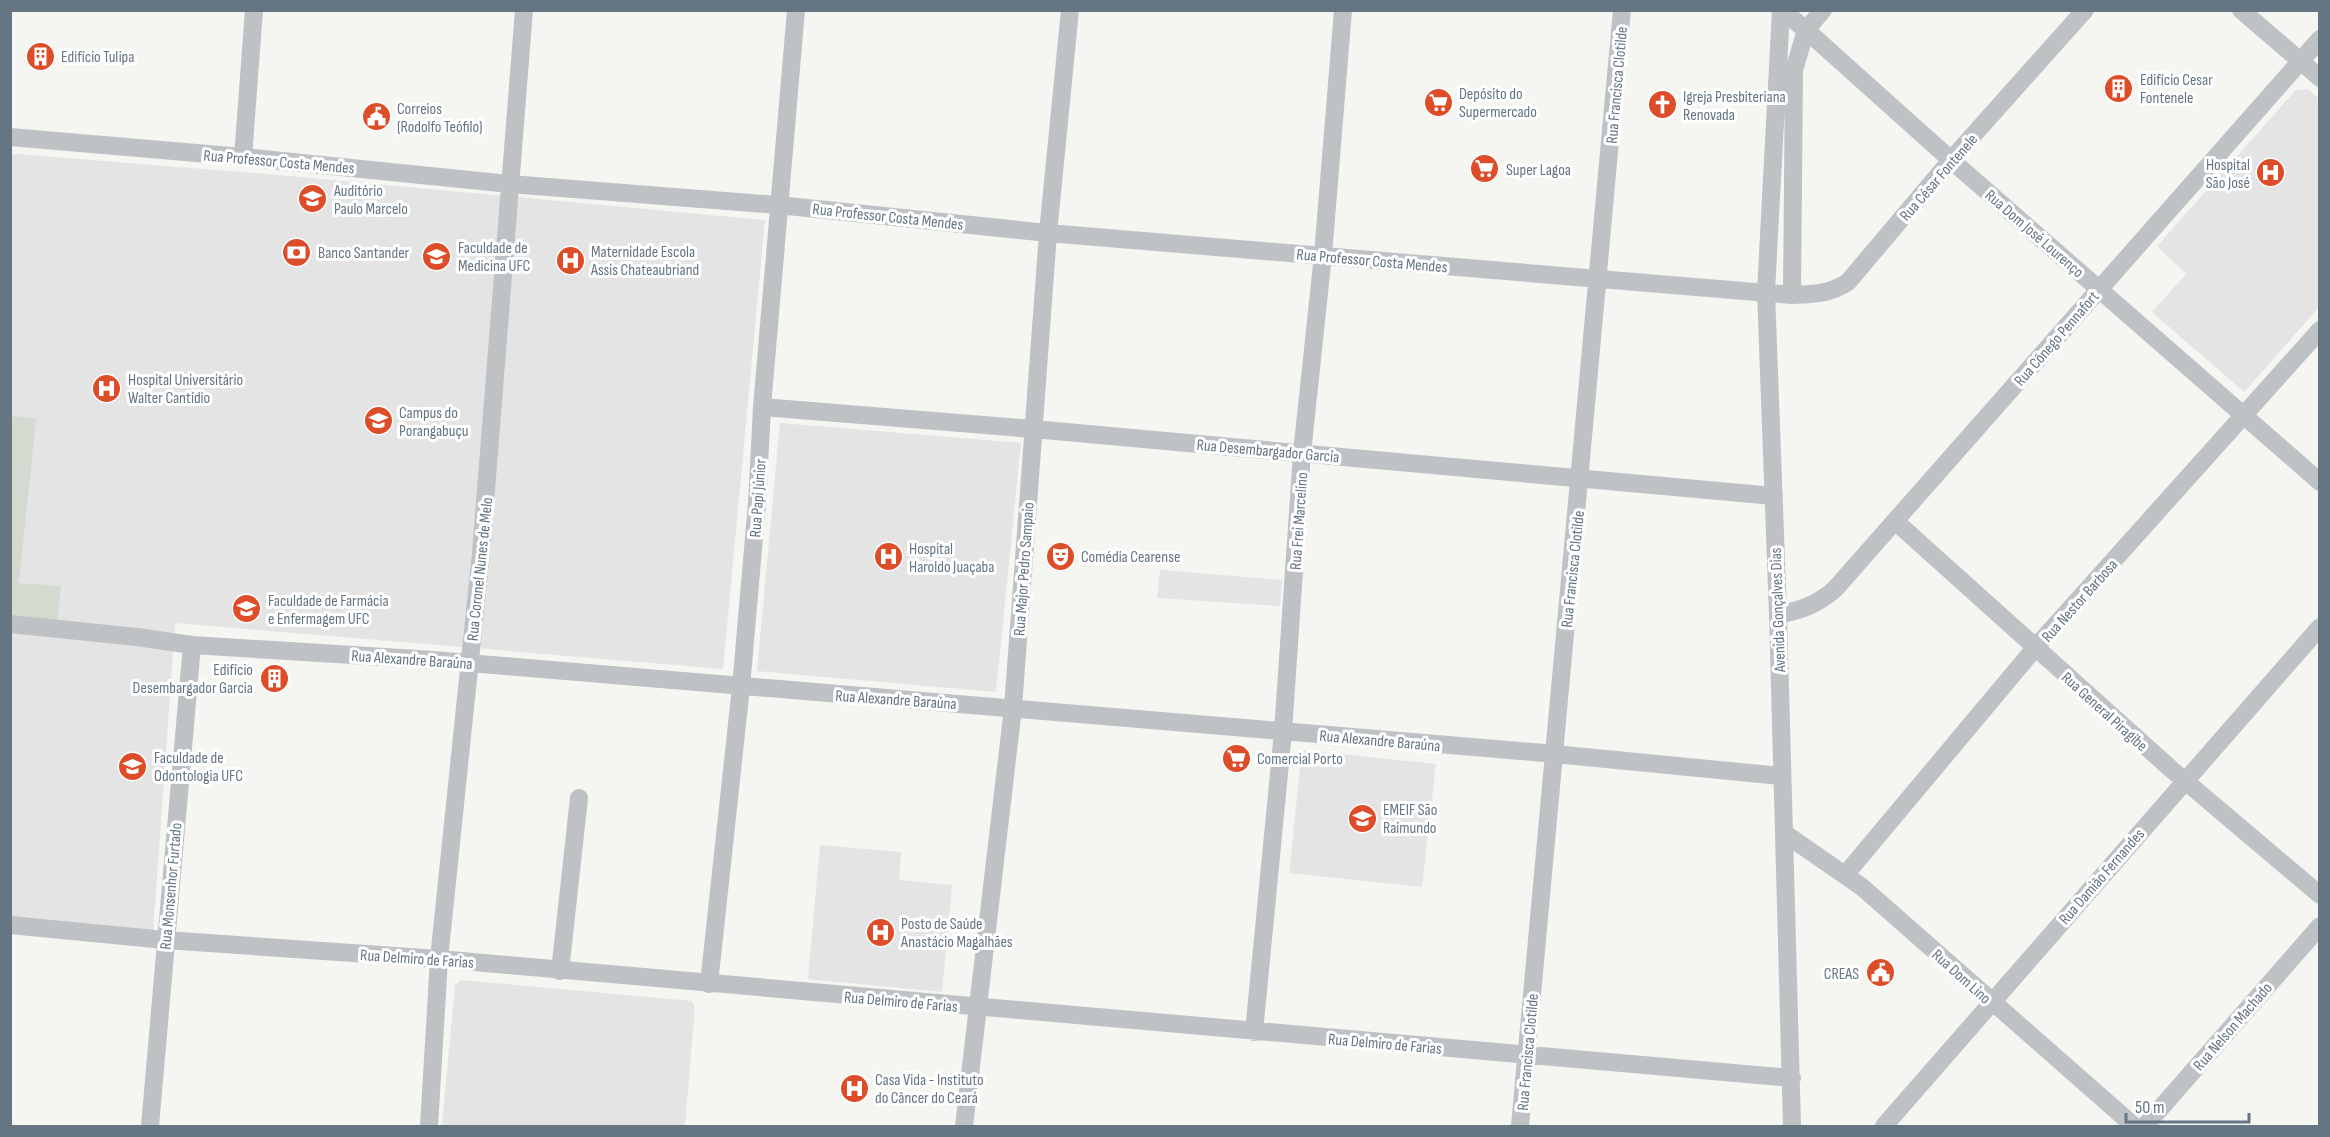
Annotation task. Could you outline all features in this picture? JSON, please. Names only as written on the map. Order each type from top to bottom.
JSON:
[{"type":"street","points":[[243,158],[254,10]]},
{"type":"street","name":"Rua Coronel Nunes de Melo","points":[[429,1126],[439,959],[490,448],[524,10]]},
{"type":"street","name":"Rua Papi Júnior","points":[[709,984],[741,687],[757,503],[778,205],[796,10]]},
{"type":"street","name":"Rua Major Pedro Sampaio","points":[[964,1126],[1013,708],[1048,233],[1070,10]]},
{"type":"street","name":"Rua Frei Marcelino","points":[[1254,1032],[1283,732],[1302,453],[1323,255],[1343,10]]},
{"type":"street","name":"Rua Francisca Clotilde","points":[[1520,1126],[1622,10]]},
{"type":"street","name":"Rua Dom José Lourenço","points":[[1781,10],[2319,482]]},
{"type":"street","name":"Avenida Gonçalves Dias","points":[[1781,10],[1792,295]]},
{"type":"street","points":[[1806,30],[1823,10]]},
{"type":"street","name":"Rua César Fontenele","points":[[1766,292],[1792,295],[1824,294],[1848,282],[1951,160],[2085,10]]},
{"type":"street","points":[[2241,10],[2319,78]]},
{"type":"street","name":"Avenida Gonçalves Dias","points":[[1792,1126],[1778,615],[1766,292],[1786,93],[1806,30]]},
{"type":"street","name":"Rua Cônego Pennafort","points":[[1778,615],[1806,609],[1835,589],[2319,39]]},
{"type":"street","name":"Rua Professor Costa Mendes","points":[[10,137],[510,184],[778,205],[1048,233],[1766,292]]},
{"type":"street","name":"Rua Nestor Barbosa","points":[[1845,875],[2035,648],[2245,416],[2319,330]]},
{"type":"street","name":"Rua Desembargador Garcia","points":[[762,407],[1033,429],[1774,496]]},
{"type":"street","name":"Rua General Piragibe","points":[[1895,521],[2185,781],[2319,895]]},
{"type":"street","name":"Rua Alexandre Baraúna","points":[[10,624],[192,645],[469,663],[1554,754],[1781,776]]},
{"type":"street","name":"Rua Damião Fernandes","points":[[1884,1126],[2319,627]]},
{"type":"street","name":"Rua Monsenhor Furtado","points":[[150,1126],[192,645]]},
{"type":"street","points":[[560,971],[579,798]]},
{"type":"street","name":"Rua Dom Lino","points":[[1784,833],[1862,886],[2134,1126]]},
{"type":"street","name":"Rua Delmiro de Farias","points":[[10,925],[165,940],[439,959],[1792,1078]]},
{"type":"street","name":"Rua Nelson Machado","points":[[2145,1126],[2319,926]]},
{"type":"shaded area","name":"Hospital São José","points":[[2308,89],[2319,99],[2319,307],[2244,392],[2152,312],[2186,274],[2157,246],[2296,90]]},
{"type":"shaded area","name":"Campus do Porangabuçu","points":[[10,155],[290,176],[765,220],[723,669],[175,623],[153,933],[11,920]]},
{"type":"shaded area","points":[[10,416],[36,419],[19,583],[61,586],[57,621],[11,617]]},
{"type":"shaded area","name":"Hospital Haroldo Juaçaba","points":[[780,423],[1021,443],[996,692],[757,671]]},
{"type":"shaded area","points":[[1160,570],[1282,580],[1280,606],[1157,598]]},
{"type":"shaded area","name":"EMEIF São Raimundo","points":[[1302,750],[1436,764],[1422,887],[1289,873]]},
{"type":"shaded area","name":"Posto de Saúde Anastácio Magalhães","points":[[820,845],[901,852],[899,880],[952,885],[942,992],[808,979]]},
{"type":"shaded area","points":[[461,980],[692,1001],[695,1006],[685,1126],[442,1126],[455,985]]},
{"type":"place","name":"Edifício Tulipa","points":[[40,56]]},
{"type":"place","name":"Edifício Cesar Fontenele","points":[[2119,88]]},
{"type":"place","name":"Depósito do Supermercado","points":[[1438,102]]},
{"type":"place","name":"Igreja Presbiteriana Renovada","points":[[1662,105]]},
{"type":"place","name":"Correios (Rodolfo Teófilo)","points":[[376,117]]},
{"type":"place","name":"Super Lagoa","points":[[1485,169]]},
{"type":"place","name":"Hospital São José","points":[[2271,173]]},
{"type":"place","name":"Auditório Paulo Marcelo","points":[[313,199]]},
{"type":"place","name":"Banco Santander","points":[[297,252]]},
{"type":"place","name":"Faculdade de Medicina UFC","points":[[437,256]]},
{"type":"place","name":"Maternidade Escola Assis Chateaubriand","points":[[570,260]]},
{"type":"place","name":"Hospital Universitário Walter Cantídio","points":[[107,388]]},
{"type":"place","name":"Campus do Porangabuçu","points":[[378,421]]},
{"type":"place","name":"Comédia Cearense","points":[[1060,556]]},
{"type":"place","name":"Hospital Haroldo Juaçaba","points":[[888,557]]},
{"type":"place","name":"Faculdade de Farmácia e Enfermagem UFC","points":[[247,609]]},
{"type":"place","name":"Edifício Desembargador Garcia","points":[[274,678]]},
{"type":"place","name":"Comercial Porto","points":[[1236,758]]},
{"type":"place","name":"Faculdade de Odontologia UFC","points":[[133,766]]},
{"type":"place","name":"EMEIF São Raimundo","points":[[1362,818]]},
{"type":"place","name":"Posto de Saúde Anastácio Magalhães","points":[[880,932]]},
{"type":"place","name":"CREAS","points":[[1880,973]]},
{"type":"place","name":"Casa Vida - Instituto do Câncer do Ceará","points":[[854,1088]]}]
